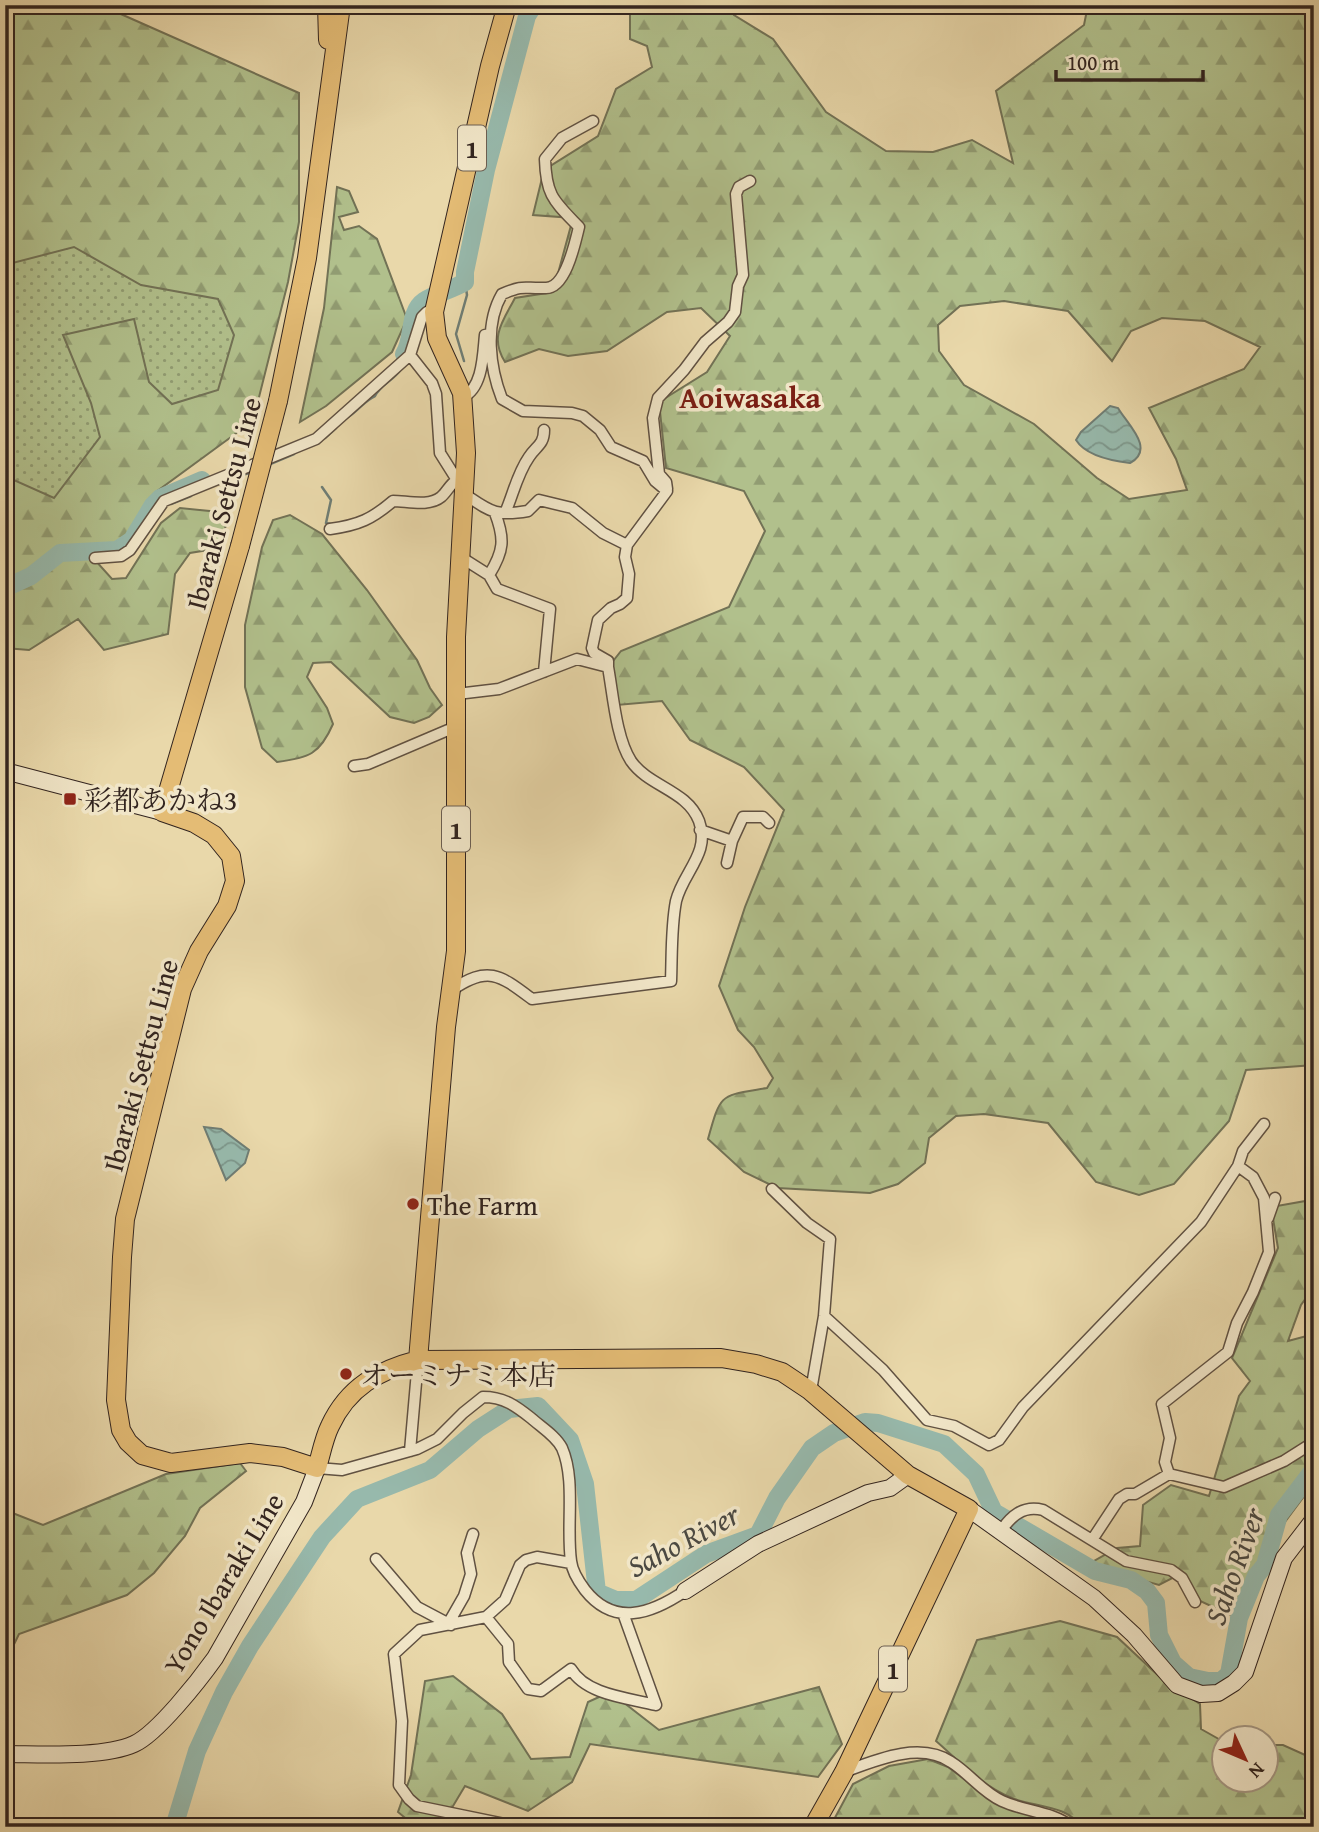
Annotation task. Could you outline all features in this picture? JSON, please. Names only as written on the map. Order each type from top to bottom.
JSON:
[{"type":"main road","name":"Ibaraki Settsu Line","points":[[327,5],[330,78]]},
{"type":"main road","name":"Ibaraki Settsu Line","points":[[317,1468],[283,1457],[250,1453],[171,1463],[151,1459],[134,1450],[128,1443],[117,1416],[116,1400],[125,1219],[183,989],[199,951],[228,906],[235,881],[231,856],[214,835],[194,823],[162,812],[240,546],[278,401],[307,258],[341,5]]},
{"type":"main road","name":"1","points":[[418,1360],[446,1027],[456,951],[455,731],[459,481],[466,453],[463,397],[437,338],[436,302],[490,66],[507,5]]},
{"type":"main road","points":[[5,771],[162,812]]},
{"type":"main road","points":[[317,1468],[330,1426],[348,1398],[369,1378],[390,1367],[418,1360],[721,1358],[756,1364],[782,1371],[809,1390],[908,1475],[969,1509],[1094,1598],[1134,1636],[1177,1685],[1201,1694],[1218,1693],[1245,1672],[1284,1558],[1314,1519]]},
{"type":"main road","name":"Yono Ibaraki Line","points":[[5,1754],[113,1751],[136,1744],[153,1729],[199,1681],[215,1658],[304,1502],[317,1468]]},
{"type":"main road","points":[[685,1591],[758,1544],[868,1493],[890,1488],[908,1475]]},
{"type":"main road","name":"1","points":[[813,1827],[844,1772],[969,1509]]},
{"type":"street","points":[[593,121],[562,138],[545,159],[545,183],[557,204],[579,227],[573,252],[559,284],[549,289],[521,286],[502,294],[492,333],[491,362],[502,399],[523,411],[583,416],[600,430],[611,447],[643,461],[655,481],[667,492]]},
{"type":"street","points":[[452,990],[470,978],[485,974],[509,983],[532,999],[671,981],[677,898],[702,846],[699,821],[685,800],[652,780],[631,761],[622,738],[608,661],[594,653],[592,648],[598,620],[627,598],[627,545],[667,492],[666,482],[659,474],[656,457],[653,418],[658,398],[705,342],[728,322],[735,312],[738,286],[743,275],[736,194],[739,187],[750,181]]},
{"type":"street","points":[[95,558],[121,556],[130,550],[164,501],[316,439],[410,355],[423,315],[436,302]]},
{"type":"street","points":[[463,397],[469,394],[482,368],[485,335],[492,333]]},
{"type":"street","points":[[410,355],[428,376],[434,388],[440,453],[459,481],[484,509],[500,513],[528,511],[539,500],[572,508],[603,533],[627,545]]},
{"type":"street","points":[[489,575],[501,556],[500,513],[529,456],[543,440],[544,430]]},
{"type":"street","points":[[330,529],[357,524],[385,510],[393,501],[434,501],[441,497],[453,482],[459,481]]},
{"type":"street","points":[[459,556],[489,575],[497,589],[550,609],[544,671]]},
{"type":"street","points":[[457,694],[499,689],[577,659],[608,667]]},
{"type":"street","points":[[354,766],[368,764],[448,730],[455,731]]},
{"type":"street","points":[[727,863],[732,841],[743,817],[763,817],[769,823]]},
{"type":"street","points":[[700,830],[732,841]]},
{"type":"street","points":[[824,1316],[883,1370],[927,1419],[954,1426],[989,1445],[999,1440],[1023,1407],[1201,1222],[1238,1166],[1243,1151],[1264,1124]]},
{"type":"street","points":[[1170,1474],[1165,1462],[1170,1438],[1163,1404],[1228,1352],[1237,1322],[1269,1252],[1264,1198],[1253,1177],[1238,1166]]},
{"type":"street","points":[[772,1189],[807,1223],[830,1240],[824,1316],[813,1385],[809,1390]]},
{"type":"street","points":[[1267,1220],[1275,1198]]},
{"type":"street","points":[[410,1451],[418,1360]]},
{"type":"street","points":[[317,1468],[342,1470],[410,1451],[437,1439],[483,1397],[494,1397],[513,1404],[561,1446],[568,1479],[571,1563],[583,1587],[597,1604],[640,1614],[664,1605],[685,1591]]},
{"type":"street","points":[[1092,1540],[1119,1499],[1127,1494],[1135,1494],[1170,1474],[1224,1488],[1284,1461],[1314,1442]]},
{"type":"street","points":[[1000,1532],[1015,1514],[1033,1508],[1060,1519],[1126,1561],[1171,1570],[1182,1578],[1195,1602]]},
{"type":"street","points":[[449,1625],[464,1596],[471,1574],[467,1553],[473,1534]]},
{"type":"street","points":[[519,1827],[417,1806],[409,1799],[399,1785],[402,1721],[394,1654],[420,1630],[486,1617],[505,1600],[520,1565],[526,1560],[537,1557],[571,1563]]},
{"type":"street","points":[[376,1559],[417,1606],[449,1625]]},
{"type":"street","points":[[486,1617],[508,1644],[509,1662],[528,1689],[541,1691],[571,1669],[578,1680],[597,1689],[656,1706],[623,1612]]},
{"type":"street","points":[[844,1772],[870,1762],[925,1751],[932,1752],[952,1762],[1000,1800],[1054,1816],[1072,1827]]},
{"type":"green space","points":[[5,5],[105,5],[299,93],[299,222],[288,282],[253,421],[156,492],[131,535],[94,559],[112,579],[126,578],[161,523],[180,508],[229,513],[220,548],[190,553],[175,574],[168,634],[104,650],[78,619],[29,650],[5,648],[5,476],[54,498],[100,437],[91,403],[63,335],[134,319],[149,382],[172,404],[218,390],[234,335],[218,299],[141,285],[74,247],[5,265]]},
{"type":"green space","points":[[630,5],[736,5],[734,15],[773,39],[826,112],[886,151],[933,152],[972,140],[1013,163],[996,91],[1084,25],[1088,5],[1314,5],[1314,1065],[1246,1070],[1229,1121],[1174,1184],[1139,1195],[1096,1182],[1048,1123],[984,1114],[956,1116],[929,1138],[925,1163],[898,1184],[870,1193],[777,1188],[744,1172],[708,1139],[716,1112],[725,1099],[731,1095],[767,1088],[773,1078],[754,1047],[738,1030],[719,986],[745,907],[784,810],[744,767],[690,740],[662,701],[617,705],[610,665],[621,651],[729,607],[765,531],[744,491],[666,468],[659,402],[707,372],[730,336],[701,308],[667,312],[607,351],[568,356],[539,349],[505,362],[498,345],[502,322],[515,298],[553,292],[573,218],[533,215],[544,170],[598,136],[616,89],[652,67],[647,46],[630,39]],"holes":[[[1004,301],[1068,311],[1112,361],[1131,331],[1162,318],[1205,321],[1260,347],[1244,369],[1149,408],[1176,459],[1187,490],[1129,499],[1097,478],[1034,424],[964,385],[939,351],[938,325],[960,306]]]},
{"type":"green space","points":[[337,187],[349,191],[358,212],[339,217],[344,230],[359,226],[377,239],[407,319],[392,352],[326,406],[300,422],[324,308]]},
{"type":"green space","points":[[5,243],[210,247],[248,384],[5,547]]},
{"type":"green space","points":[[290,515],[322,534],[367,590],[417,660],[430,688],[442,705],[429,717],[414,723],[390,717],[331,662],[313,663],[307,677],[327,708],[333,724],[323,742],[312,753],[277,762],[262,748],[245,687],[245,625],[262,547],[273,520]]},
{"type":"green space","points":[[1314,1177],[1314,1287],[1301,1305],[1288,1341],[1314,1334],[1314,1483],[1267,1546],[1230,1615],[1198,1600],[1180,1574],[1159,1585],[1087,1565],[1117,1548],[1140,1546],[1143,1505],[1171,1485],[1209,1496],[1239,1396],[1250,1381],[1232,1358],[1278,1248],[1271,1207],[1305,1201]]},
{"type":"green space","points":[[240,1463],[246,1471],[200,1508],[185,1536],[154,1573],[127,1595],[19,1634],[5,1663],[5,1510],[43,1525],[166,1474]]},
{"type":"green space","points":[[1060,1621],[1117,1637],[1164,1681],[1200,1704],[1201,1729],[1210,1734],[1210,1794],[1280,1794],[1280,1745],[1314,1759],[1314,1827],[1081,1827],[1068,1814],[1001,1793],[972,1773],[936,1741],[977,1640]]},
{"type":"green space","points":[[453,1676],[502,1714],[531,1759],[570,1757],[588,1702],[610,1692],[659,1730],[819,1687],[842,1744],[818,1777],[590,1744],[572,1782],[528,1811],[465,1786],[444,1821],[451,1827],[416,1827],[398,1812],[411,1775],[425,1681]]},
{"type":"green space","points":[[928,1759],[948,1767],[996,1803],[1042,1817],[1063,1827],[830,1827],[853,1784],[889,1766]]},
{"type":"water","points":[[1110,406],[1118,408],[1140,444],[1137,457],[1130,463],[1093,454],[1076,440],[1081,432]]},
{"type":"water","points":[[204,1127],[221,1129],[249,1150],[245,1163],[226,1180]]},
{"type":"waterway","points":[[404,354],[419,306],[429,298],[465,282],[486,170],[527,16],[534,5]]},
{"type":"waterway","points":[[464,361],[456,334],[467,295],[465,282]]},
{"type":"waterway","points":[[348,417],[375,396],[401,369]]},
{"type":"waterway","points":[[325,438],[336,428]]},
{"type":"waterway","points":[[268,465],[294,454]]},
{"type":"waterway","points":[[235,477],[253,472]]},
{"type":"waterway","points":[[5,588],[31,576],[60,553],[117,550],[132,540],[160,498],[202,480]]},
{"type":"waterway","points":[[322,487],[331,500],[326,523],[331,524]]},
{"type":"waterway","points":[[171,504],[191,496]]},
{"type":"waterway","name":"Saho River","points":[[174,1827],[197,1751],[224,1692],[250,1646],[322,1537],[357,1499],[430,1470],[478,1429],[509,1409],[538,1406],[570,1440],[585,1484],[597,1592],[616,1600],[636,1600],[706,1554],[758,1535],[777,1498],[812,1448],[834,1433],[865,1422],[878,1423],[944,1444],[976,1474],[994,1512],[1095,1571],[1131,1580],[1147,1591],[1156,1603],[1159,1635],[1173,1663],[1189,1677],[1208,1681],[1221,1681],[1229,1674],[1239,1618],[1256,1576],[1265,1565],[1279,1515],[1314,1469]]},
{"type":"place","name":"彩都あかね3","points":[[70,799]]},
{"type":"place","name":"The Farm","points":[[413,1204]]},
{"type":"place","name":"オーミナミ本店","points":[[346,1374]]},
{"type":"district","name":"Aoiwasaka","points":[[750,397]]}]
